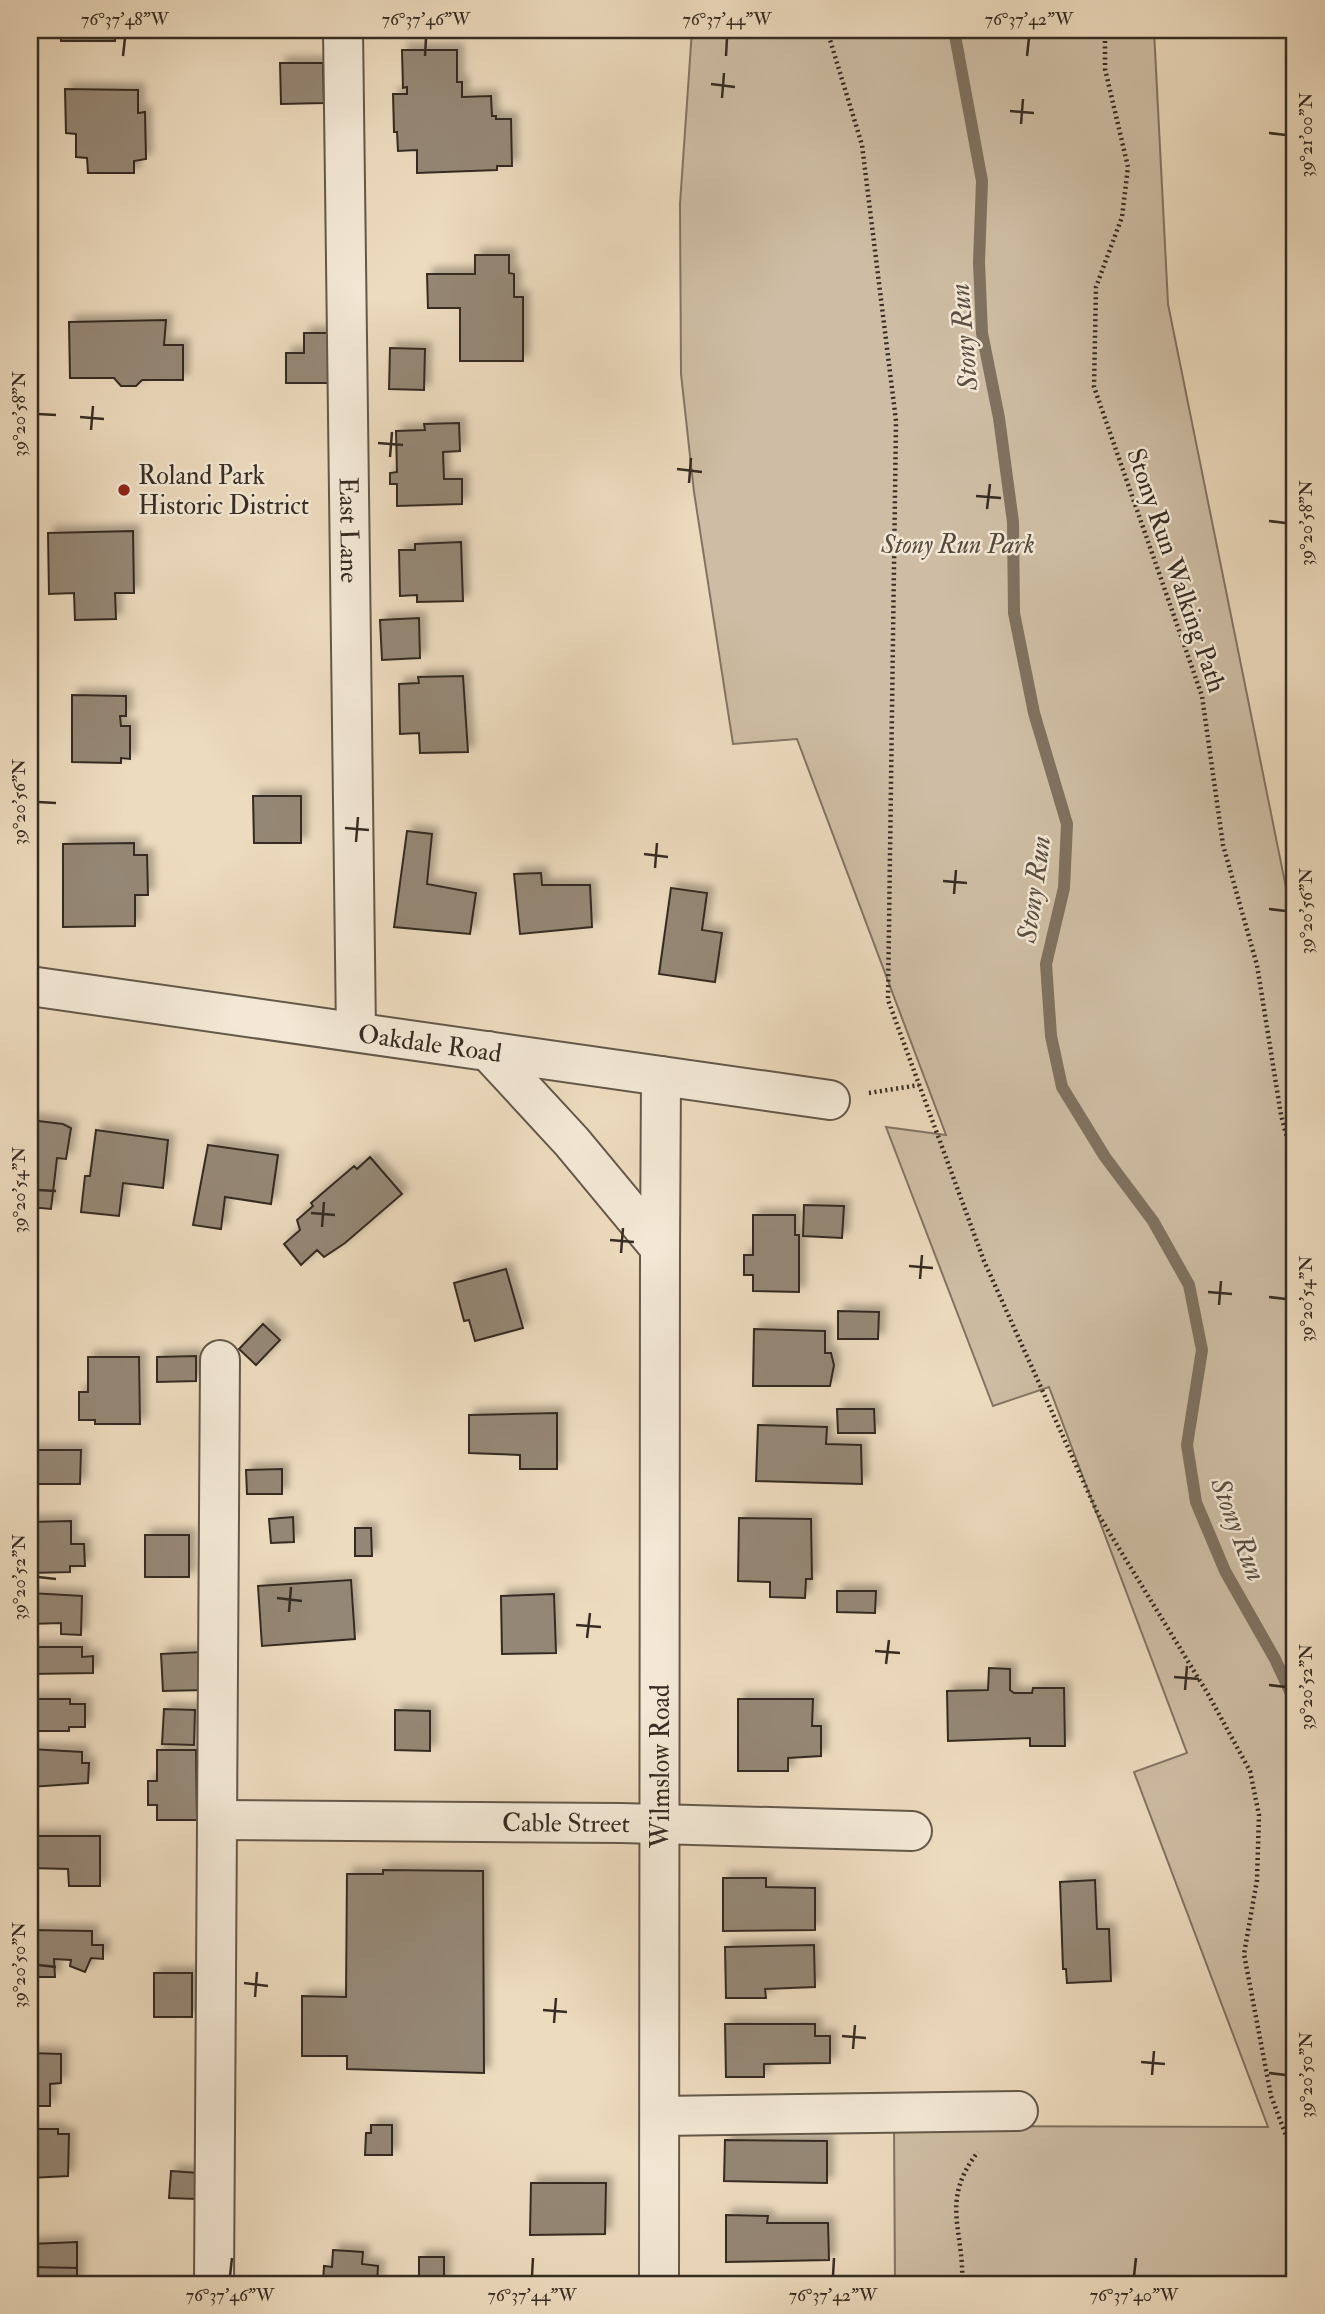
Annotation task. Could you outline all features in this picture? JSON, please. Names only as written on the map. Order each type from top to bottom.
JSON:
[{"type":"street","name":"East Lane","points":[[343,30],[356,1032]]},
{"type":"street","name":"Oakdale Road","points":[[30,986],[830,1100]]},
{"type":"street","points":[[488,1051],[572,1142],[660,1248]]},
{"type":"street","name":"Wilmslow Road","points":[[659,2284],[661,1076]]},
{"type":"street","points":[[214,2284],[220,1820],[220,1360]]},
{"type":"street","name":"Cable Street","points":[[220,1820],[661,1824],[912,1831]]},
{"type":"street","points":[[660,2116],[1018,2111]]},
{"type":"path","points":[[827,30],[862,145],[895,421],[888,1000],[984,1261],[1098,1514],[1208,1694],[1250,1771],[1259,1815],[1257,1880],[1244,1954],[1271,2096],[1295,2159]]},
{"type":"path","name":"Stony Run Walking Path","points":[[1105,30],[1105,69],[1128,167],[1122,217],[1096,287],[1094,387],[1202,696],[1223,845],[1257,965],[1281,1115],[1295,1167]]},
{"type":"path","points":[[830,1100],[919,1084]]},
{"type":"path","points":[[962,2284],[955,2227],[959,2183],[966,2168],[980,2150],[1018,2111]]},
{"type":"green space","name":"Stony Run Park","points":[[692,30],[1154,30],[1168,304],[1295,932],[1295,2284],[895,2284],[894,2126],[1268,2127],[1134,1772],[1187,1753],[1049,1387],[993,1406],[886,1127],[946,1135],[797,739],[733,744],[694,492],[681,374],[680,204]]},
{"type":"building","points":[[61,30],[165,30],[115,31],[115,41],[61,41]]},
{"type":"building","points":[[402,50],[457,50],[457,82],[462,82],[462,97],[491,96],[492,116],[496,116],[496,119],[511,119],[512,166],[497,166],[497,170],[417,173],[417,150],[398,151],[397,132],[394,132],[393,94],[407,94],[407,87],[403,88]]},
{"type":"building","points":[[280,63],[323,63],[324,103],[281,104]]},
{"type":"building","points":[[65,89],[138,90],[138,113],[145,112],[146,159],[134,161],[134,173],[88,173],[87,158],[76,157],[76,134],[66,133]]},
{"type":"building","points":[[475,255],[509,255],[509,273],[514,274],[514,297],[523,297],[523,361],[460,361],[460,308],[428,308],[427,274],[475,274]]},
{"type":"building","points":[[166,320],[164,345],[183,345],[183,380],[142,380],[136,386],[121,386],[114,378],[70,378],[69,322]]},
{"type":"building","points":[[304,333],[330,333],[330,383],[286,383],[286,353],[304,353]]},
{"type":"building","points":[[390,348],[425,349],[424,390],[389,389]]},
{"type":"building","points":[[459,423],[460,451],[443,452],[444,479],[462,479],[462,504],[397,506],[397,484],[390,484],[390,473],[397,472],[396,431],[425,430],[424,424]]},
{"type":"building","points":[[133,531],[134,593],[115,593],[116,619],[75,620],[74,593],[49,594],[48,533]]},
{"type":"building","points":[[461,542],[463,601],[417,602],[417,595],[400,596],[399,550],[415,550],[415,544]]},
{"type":"building","points":[[419,618],[420,658],[382,660],[380,620]]},
{"type":"building","points":[[463,676],[468,752],[420,753],[419,733],[400,734],[399,684],[419,683],[418,677]]},
{"type":"building","points":[[72,695],[126,696],[126,716],[120,716],[121,726],[130,726],[130,759],[121,758],[121,763],[72,762]]},
{"type":"building","points":[[253,796],[301,796],[301,843],[254,843]]},
{"type":"building","points":[[407,831],[432,834],[427,884],[476,893],[470,934],[394,927]]},
{"type":"building","points":[[134,843],[134,855],[147,855],[148,895],[135,895],[135,926],[63,927],[63,844]]},
{"type":"building","points":[[541,873],[542,885],[590,885],[592,927],[520,934],[514,874]]},
{"type":"building","points":[[671,888],[707,893],[702,930],[722,933],[715,982],[659,974]]},
{"type":"building","points":[[30,1120],[63,1124],[71,1128],[66,1159],[57,1158],[51,1209],[30,1207]]},
{"type":"building","points":[[96,1130],[168,1140],[163,1188],[123,1183],[119,1216],[81,1212],[85,1176],[90,1176]]},
{"type":"building","points":[[208,1145],[278,1155],[271,1204],[225,1197],[221,1229],[193,1225]]},
{"type":"building","points":[[370,1157],[402,1194],[345,1243],[324,1257],[317,1250],[301,1265],[284,1244],[300,1230],[297,1220],[313,1206],[311,1203],[354,1166],[357,1169]]},
{"type":"building","points":[[804,1205],[844,1206],[842,1238],[803,1236]]},
{"type":"building","points":[[753,1215],[795,1215],[795,1235],[799,1235],[799,1292],[753,1291],[753,1275],[744,1275],[744,1255],[753,1255]]},
{"type":"building","points":[[506,1269],[523,1328],[475,1341],[469,1320],[464,1321],[454,1283]]},
{"type":"building","points":[[838,1311],[879,1312],[878,1339],[838,1339]]},
{"type":"building","points":[[263,1324],[280,1340],[256,1365],[239,1349]]},
{"type":"building","points":[[754,1329],[825,1331],[825,1353],[831,1353],[834,1365],[830,1386],[753,1386]]},
{"type":"building","points":[[196,1356],[196,1381],[157,1382],[157,1357]]},
{"type":"building","points":[[88,1357],[139,1357],[140,1424],[95,1424],[95,1420],[79,1420],[79,1392],[88,1392]]},
{"type":"building","points":[[837,1409],[874,1409],[875,1433],[838,1433]]},
{"type":"building","points":[[557,1413],[557,1469],[520,1469],[520,1455],[469,1453],[469,1415]]},
{"type":"building","points":[[758,1425],[827,1427],[826,1444],[861,1445],[862,1484],[756,1481]]},
{"type":"building","points":[[30,1450],[81,1450],[80,1484],[30,1484]]},
{"type":"building","points":[[282,1469],[282,1494],[247,1494],[246,1470]]},
{"type":"building","points":[[293,1517],[294,1542],[271,1543],[269,1519]]},
{"type":"building","points":[[739,1518],[811,1519],[812,1579],[806,1579],[805,1598],[770,1597],[770,1582],[738,1581]]},
{"type":"building","points":[[71,1521],[71,1544],[84,1544],[85,1566],[70,1566],[70,1572],[30,1573],[30,1522]]},
{"type":"building","points":[[355,1528],[371,1528],[372,1556],[355,1556]]},
{"type":"building","points":[[145,1535],[189,1535],[189,1577],[145,1577]]},
{"type":"building","points":[[351,1580],[355,1639],[262,1646],[258,1586]]},
{"type":"building","points":[[837,1591],[876,1591],[875,1613],[837,1612]]},
{"type":"building","points":[[30,1593],[82,1596],[81,1635],[61,1634],[61,1623],[30,1624]]},
{"type":"building","points":[[554,1594],[556,1653],[502,1654],[501,1596]]},
{"type":"building","points":[[30,1647],[82,1647],[82,1657],[93,1656],[93,1673],[30,1674]]},
{"type":"building","points":[[202,1652],[204,1690],[163,1691],[161,1654]]},
{"type":"building","points":[[989,1668],[1010,1669],[1010,1690],[1014,1693],[1032,1693],[1033,1688],[1064,1688],[1065,1746],[1030,1746],[1030,1738],[948,1741],[947,1691],[988,1690]]},
{"type":"building","points":[[30,1699],[70,1699],[70,1704],[85,1704],[85,1727],[69,1727],[69,1731],[30,1731]]},
{"type":"building","points":[[738,1699],[813,1699],[812,1726],[821,1726],[821,1756],[788,1758],[788,1771],[738,1771]]},
{"type":"building","points":[[164,1709],[195,1710],[194,1745],[162,1744]]},
{"type":"building","points":[[395,1710],[430,1711],[430,1751],[395,1750]]},
{"type":"building","points":[[30,1749],[82,1752],[82,1763],[89,1763],[88,1783],[30,1787]]},
{"type":"building","points":[[157,1750],[196,1750],[197,1820],[157,1820],[157,1805],[148,1805],[148,1781],[157,1781]]},
{"type":"building","points":[[30,1836],[100,1836],[100,1886],[69,1886],[68,1869],[30,1868]]},
{"type":"building","points":[[383,1870],[483,1871],[484,2073],[347,2069],[347,2056],[302,2056],[302,1996],[346,1997],[347,1874],[383,1874]]},
{"type":"building","points":[[723,1878],[766,1878],[766,1887],[815,1888],[815,1930],[723,1931]]},
{"type":"building","points":[[1095,1880],[1097,1929],[1109,1929],[1111,1981],[1067,1983],[1066,1969],[1063,1969],[1060,1882]]},
{"type":"building","points":[[30,1930],[92,1931],[92,1945],[103,1945],[103,1959],[91,1958],[85,1972],[70,1966],[71,1960],[54,1959],[55,1977],[30,1977]]},
{"type":"building","points":[[814,1945],[815,1987],[765,1989],[766,1998],[726,1998],[725,1947]]},
{"type":"building","points":[[154,1973],[192,1973],[192,2017],[154,2017]]},
{"type":"building","points":[[725,2024],[815,2024],[815,2036],[830,2036],[830,2063],[764,2064],[764,2077],[726,2077]]},
{"type":"building","points":[[30,2053],[61,2054],[61,2083],[50,2084],[50,2106],[30,2106]]},
{"type":"building","points":[[371,2125],[392,2125],[392,2155],[365,2155],[366,2133],[371,2133]]},
{"type":"building","points":[[30,2129],[58,2129],[58,2134],[69,2134],[68,2176],[30,2178]]},
{"type":"building","points":[[725,2140],[827,2141],[827,2183],[724,2181]]},
{"type":"building","points":[[171,2171],[199,2173],[197,2199],[169,2198]]},
{"type":"building","points":[[531,2183],[606,2183],[605,2234],[530,2235]]},
{"type":"building","points":[[726,2215],[768,2216],[767,2223],[828,2223],[829,2260],[726,2262]]},
{"type":"building","points":[[77,2242],[77,2268],[30,2267],[30,2244]]},
{"type":"building","points":[[333,2250],[363,2252],[362,2264],[378,2266],[377,2284],[323,2284],[324,2266],[332,2267]]},
{"type":"building","points":[[419,2257],[444,2257],[444,2284],[419,2284]]},
{"type":"building","points":[[30,2267],[77,2268],[77,2284],[30,2284]]},
{"type":"waterway","name":"Stony Run","points":[[954,30],[982,181],[979,262],[982,333],[999,418],[1013,522],[1014,613],[1034,713],[1067,824],[1064,888],[1046,964],[1051,1036],[1062,1087],[1105,1157],[1153,1221],[1189,1285],[1202,1350],[1187,1445],[1196,1502],[1225,1571],[1275,1659],[1295,1702]]},
{"type":"place","name":"Roland Park Historic District","points":[[124,490]]}]
